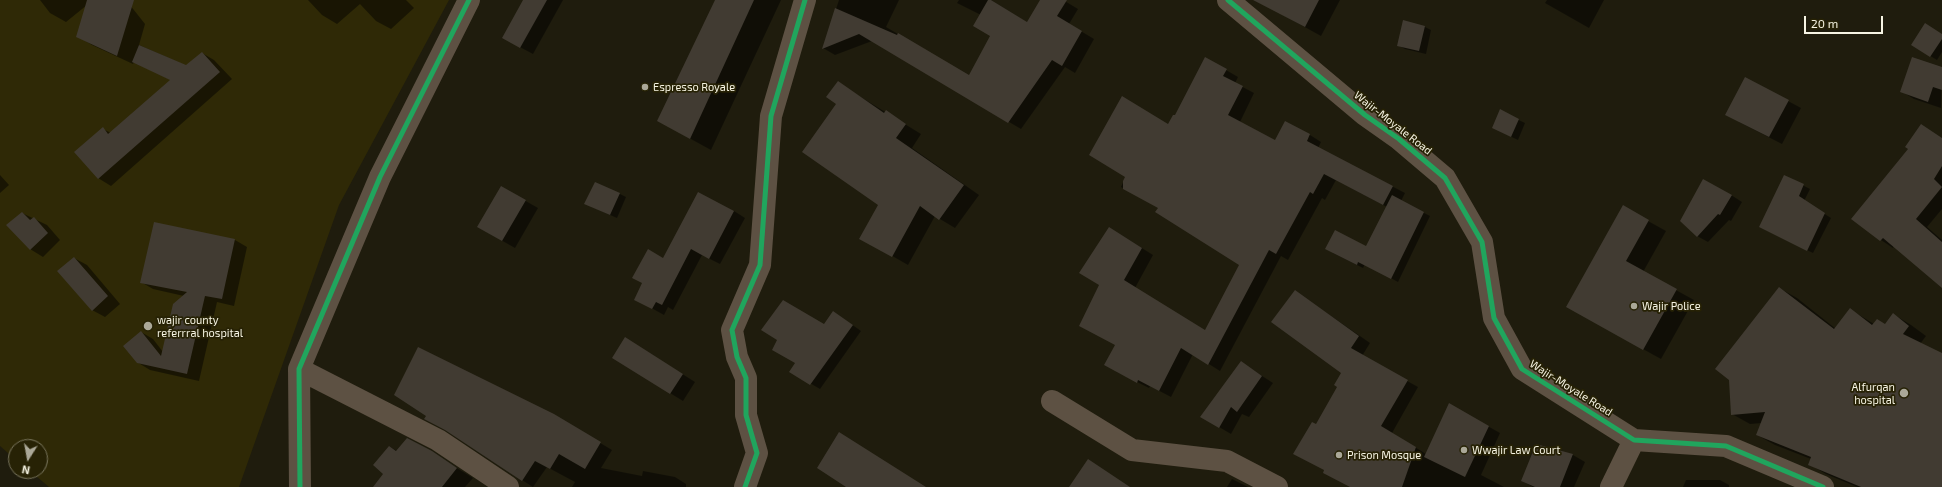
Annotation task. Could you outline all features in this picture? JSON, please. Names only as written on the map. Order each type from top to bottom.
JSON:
[{"type":"street","points":[[300,487],[299,369],[380,177],[469,0]]},
{"type":"street","points":[[745,487],[757,453],[746,415],[746,378],[737,357],[732,330],[760,265],[771,116],[805,0]]},
{"type":"street","name":"Wajir-Moyale Road","points":[[1228,0],[1365,115],[1399,139],[1445,178],[1482,242],[1494,318],[1522,369],[1634,440],[1726,446],[1823,487]]},
{"type":"street","points":[[299,369],[438,440],[508,487]]},
{"type":"street","points":[[1052,401],[1132,450],[1227,461],[1277,487]]},
{"type":"street","points":[[1611,487],[1634,440]]},
{"type":"shaded area","name":"wajir county referrral hospital","points":[[0,0],[449,0],[339,205],[239,487],[49,487],[40,479],[48,479],[48,439],[8,439],[8,453],[0,446]]},
{"type":"building","points":[[87,0],[134,0],[117,56],[76,37]]},
{"type":"building","points":[[523,0],[547,0],[520,48],[502,38]]},
{"type":"building","points":[[715,0],[754,0],[690,139],[657,121]]},
{"type":"building","points":[[988,0],[991,0],[1027,22],[1040,0],[1067,0],[1057,16],[1082,31],[1062,66],[1052,60],[1008,123],[859,34],[822,49],[835,8],[897,35],[898,33],[969,75],[990,36],[973,26]]},
{"type":"building","points":[[1253,0],[1319,0],[1305,27]]},
{"type":"building","points":[[1403,20],[1425,26],[1419,51],[1397,46]]},
{"type":"building","points":[[1925,23],[1942,34],[1942,39],[1930,57],[1911,45]]},
{"type":"building","points":[[139,45],[186,65],[202,52],[220,72],[98,179],[74,152],[103,127],[108,134],[170,80],[132,62]]},
{"type":"building","points":[[1205,57],[1227,69],[1223,76],[1243,86],[1228,115],[1275,140],[1285,121],[1310,134],[1307,141],[1393,186],[1383,205],[1324,174],[1313,194],[1310,192],[1276,254],[1269,250],[1208,365],[1181,348],[1159,391],[1138,380],[1137,383],[1104,365],[1115,345],[1079,326],[1099,285],[1079,273],[1109,227],[1142,248],[1124,280],[1205,330],[1239,265],[1155,212],[1158,208],[1123,189],[1123,181],[1125,177],[1089,155],[1122,96],[1168,124],[1173,115],[1175,115]]},
{"type":"building","points":[[1912,57],[1942,67],[1942,90],[1933,87],[1928,102],[1900,92]]},
{"type":"building","points":[[1745,77],[1789,100],[1769,137],[1725,115]]},
{"type":"building","points":[[838,81],[884,113],[886,110],[906,124],[896,138],[964,185],[939,220],[920,206],[892,257],[859,239],[878,205],[802,152],[836,104],[826,97]]},
{"type":"building","points":[[1500,109],[1519,119],[1511,137],[1492,128]]},
{"type":"building","points":[[1921,124],[1942,138],[1942,166],[1934,179],[1942,187],[1916,219],[1942,242],[1942,288],[1883,238],[1880,241],[1851,219],[1908,149],[1905,147]]},
{"type":"building","points":[[1784,175],[1804,184],[1799,196],[1825,213],[1807,251],[1759,227]]},
{"type":"building","points":[[1703,179],[1732,195],[1720,215],[1718,214],[1697,237],[1680,221]]},
{"type":"building","points":[[595,182],[620,193],[610,215],[584,204]]},
{"type":"building","points":[[501,186],[526,200],[502,241],[477,227]]},
{"type":"building","points":[[698,192],[734,211],[709,259],[691,249],[662,305],[656,302],[652,309],[634,300],[642,283],[632,278],[648,249],[663,258]]},
{"type":"building","points":[[1392,195],[1424,212],[1391,279],[1358,262],[1357,265],[1325,249],[1335,230],[1366,246]]},
{"type":"building","points":[[1623,205],[1649,220],[1626,261],[1677,289],[1643,350],[1566,307]]},
{"type":"building","points":[[22,212],[30,220],[34,217],[48,233],[30,250],[6,225]]},
{"type":"building","points":[[154,222],[235,239],[222,299],[205,296],[187,374],[137,363],[123,346],[141,331],[161,356],[173,304],[187,292],[140,283]]},
{"type":"building","points":[[74,257],[108,296],[92,311],[57,271]]},
{"type":"building","points":[[1779,287],[1834,329],[1850,308],[1872,325],[1877,319],[1885,324],[1893,313],[1909,326],[1903,334],[1942,353],[1942,487],[1861,487],[1808,465],[1811,457],[1756,435],[1765,412],[1731,415],[1729,380],[1715,369]]},
{"type":"building","points":[[1295,290],[1359,336],[1351,348],[1408,380],[1381,426],[1416,447],[1402,487],[1350,487],[1323,473],[1324,470],[1293,454],[1312,422],[1316,424],[1337,387],[1334,385],[1341,373],[1271,322]]},
{"type":"building","points":[[783,300],[824,324],[833,311],[853,325],[810,385],[789,372],[795,363],[772,350],[777,340],[761,330]]},
{"type":"building","points":[[625,337],[683,374],[670,394],[612,358]]},
{"type":"building","points":[[418,347],[554,414],[601,442],[585,469],[559,454],[550,469],[535,461],[522,481],[445,430],[424,419],[426,416],[394,395]]},
{"type":"building","points":[[1241,361],[1262,376],[1237,412],[1231,407],[1219,428],[1200,417]]},
{"type":"building","points":[[1449,403],[1489,426],[1465,477],[1424,457]]},
{"type":"building","points":[[839,432],[926,487],[846,487],[817,468]]},
{"type":"building","points":[[407,438],[432,451],[457,468],[442,487],[373,487],[383,474],[373,465],[389,446],[396,451]]},
{"type":"building","points":[[1536,444],[1573,454],[1560,487],[1535,487],[1521,481]]},
{"type":"building","points":[[1088,459],[1130,487],[1069,487]]},
{"type":"cycle path","points":[[300,487],[299,369],[380,177],[469,0]]},
{"type":"cycle path","points":[[745,487],[757,453],[746,415],[746,378],[737,357],[732,330],[760,265],[771,116],[805,0]]},
{"type":"cycle path","points":[[1228,0],[1365,115],[1399,139],[1445,178],[1482,242],[1494,318],[1522,369],[1634,440],[1726,446],[1823,487]]},
{"type":"place","name":"Espresso Royale","points":[[645,87]]},
{"type":"place","name":"Wajir Police","points":[[1634,306]]},
{"type":"place","name":"wajir county referrral hospital","points":[[148,326]]},
{"type":"place","name":"Alfurqan hospital","points":[[1904,393]]},
{"type":"place","name":"Wwajir Law Court","points":[[1464,450]]},
{"type":"place","name":"Prison Mosque","points":[[1339,455]]}]
